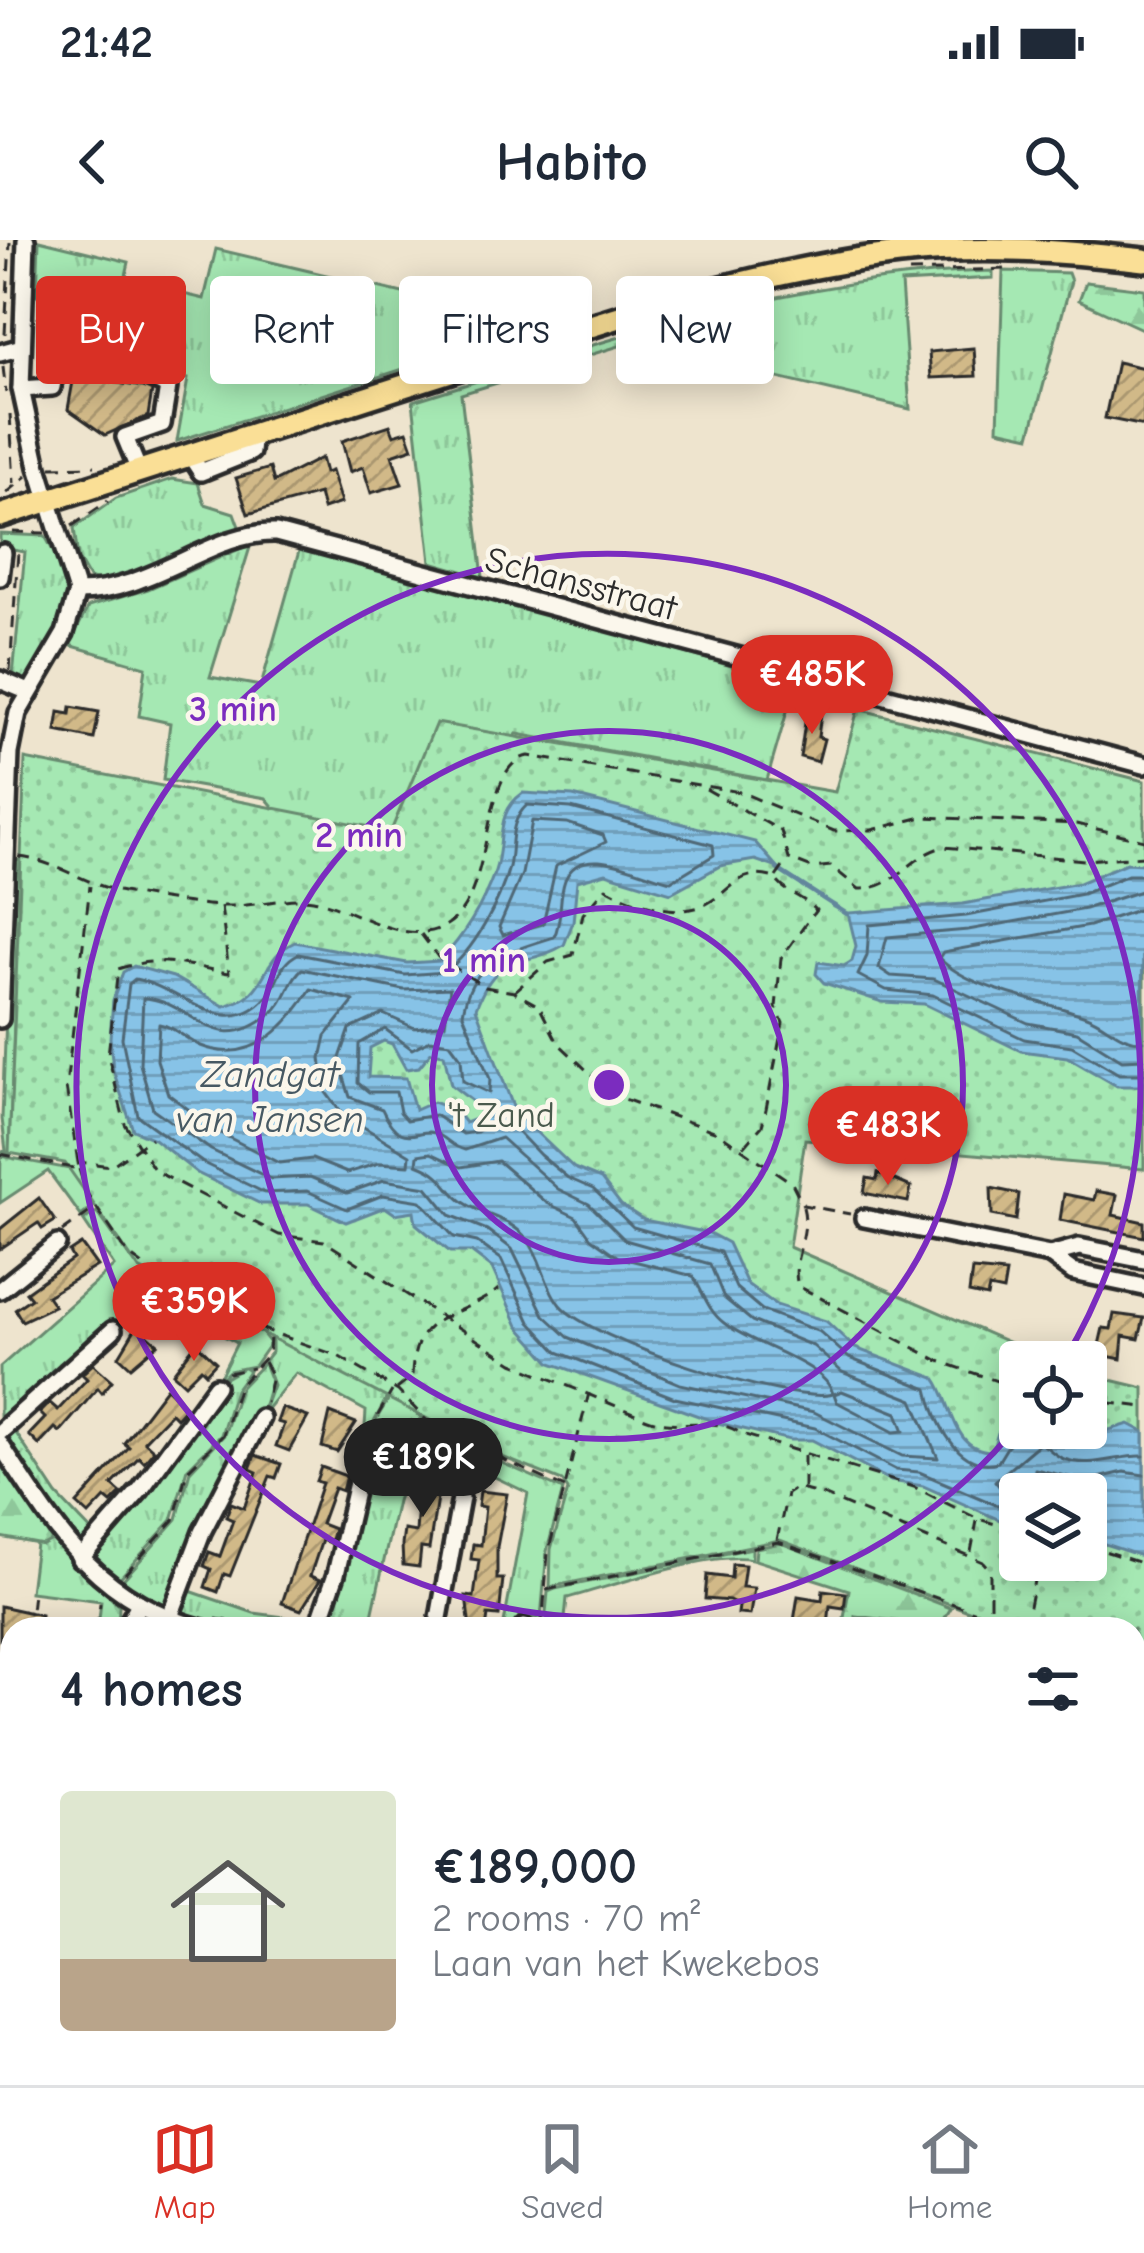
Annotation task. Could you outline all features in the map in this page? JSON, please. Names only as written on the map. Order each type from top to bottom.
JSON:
[{"type":"main road","points":[[1,523],[136,465],[190,455],[627,314],[818,267],[899,254],[989,250],[1144,260]]},
{"type":"street","points":[[0,1019],[10,753],[18,713],[65,633],[77,592],[38,466],[21,388],[26,240]]},
{"type":"street","points":[[0,353],[22,347]]},
{"type":"street","points":[[21,388],[52,384]]},
{"type":"street","points":[[136,465],[125,436],[162,424],[168,387],[163,384]]},
{"type":"street","name":"Schansstraat","points":[[77,592],[134,586],[248,535],[276,533],[1144,765]]},
{"type":"street","points":[[0,577],[3,551]]},
{"type":"street","points":[[0,680],[31,690]]},
{"type":"street","points":[[863,1218],[1050,1255],[1073,1272],[1144,1287]]},
{"type":"street","points":[[0,1290],[57,1244]]},
{"type":"street","points":[[1050,1255],[1079,1247],[1144,1260]]},
{"type":"street","points":[[0,1432],[112,1330]]},
{"type":"street","points":[[80,1559],[141,1489],[216,1386]]},
{"type":"street","points":[[170,1617],[202,1532],[261,1418]]},
{"type":"street","points":[[0,1444],[80,1559],[138,1606],[164,1617]]},
{"type":"street","points":[[321,1617],[344,1545],[365,1448]]},
{"type":"street","points":[[438,1617],[461,1498]]},
{"type":"street","points":[[132,1617],[138,1606]]},
{"type":"path","points":[[907,273],[1022,269]]},
{"type":"path","points":[[0,273],[7,270]]},
{"type":"path","points":[[38,466],[136,465]]},
{"type":"path","points":[[0,499],[14,486]]},
{"type":"path","points":[[1,523],[36,536],[86,521],[114,496]]},
{"type":"path","points":[[3,551],[22,553],[10,678],[31,690]]},
{"type":"path","points":[[6,857],[38,860],[90,884],[220,906],[308,899],[421,934],[444,926],[461,910],[483,864],[490,816],[507,770],[520,758],[780,804],[834,831],[872,830],[923,817],[1076,824],[1144,840]]},
{"type":"path","points":[[704,788],[781,831],[789,859]]},
{"type":"path","points":[[789,859],[812,868],[831,866],[850,885],[872,889],[894,882],[931,850],[944,848],[1084,860],[1144,856]]},
{"type":"path","points":[[775,878],[789,859]]},
{"type":"path","points":[[514,992],[548,962],[578,949],[583,914],[606,888],[636,904],[691,909],[705,906],[741,875],[775,878],[815,910],[782,958],[776,998],[783,1023],[766,1109],[761,1126],[742,1150]]},
{"type":"path","points":[[90,884],[65,1087],[79,1166],[96,1208],[128,1254],[176,1284],[201,1307],[260,1324],[296,1345],[338,1356],[395,1390],[434,1428],[565,1488]]},
{"type":"path","points":[[220,906],[230,973],[172,958],[118,969],[112,985],[108,1055],[119,1108],[155,1171],[279,1235],[324,1241],[513,1363],[664,1426],[729,1425],[914,1487],[999,1525]]},
{"type":"path","points":[[421,934],[438,958],[484,987],[514,992],[539,1006],[558,1043],[613,1095],[717,1132],[792,1183],[809,1229],[794,1273],[798,1286],[940,1361],[999,1382]]},
{"type":"path","points":[[0,1154],[112,1166],[151,1138]]},
{"type":"path","points":[[803,1205],[863,1218]]},
{"type":"path","points":[[57,1244],[58,1235],[96,1208]]},
{"type":"path","points":[[112,1330],[148,1299],[176,1284]]},
{"type":"path","points":[[365,1448],[368,1431],[395,1390],[412,1377],[412,1347],[418,1337],[441,1319],[499,1289]]},
{"type":"path","points":[[114,1589],[174,1520],[188,1471],[223,1435],[239,1387],[263,1361],[271,1344],[260,1324]]},
{"type":"path","points":[[261,1418],[272,1384],[263,1361]]},
{"type":"path","points":[[216,1386],[233,1370],[255,1369]]},
{"type":"path","points":[[543,1617],[548,1553],[589,1391]]},
{"type":"path","points":[[1107,1403],[1144,1407]]},
{"type":"path","points":[[461,1498],[467,1492],[472,1448]]},
{"type":"path","points":[[803,1490],[805,1451]]},
{"type":"path","points":[[778,1541],[781,1501],[796,1488],[803,1490],[971,1554],[990,1570],[988,1617]]},
{"type":"path","points":[[971,1554],[978,1519]]},
{"type":"path","points":[[546,1590],[778,1541],[980,1617]]},
{"type":"path","points":[[1107,1552],[1144,1564]]},
{"type":"path","points":[[1027,1617],[1034,1581]]},
{"type":"path","points":[[30,1617],[33,1593]]},
{"type":"path","points":[[98,1617],[100,1603]]},
{"type":"green space","points":[[39,240],[129,262],[126,276],[38,276]]},
{"type":"green space","points":[[216,249],[331,276],[210,276],[210,384],[356,384],[177,441],[188,379],[186,295],[204,299]]},
{"type":"green space","points":[[993,271],[993,278],[901,283],[910,409],[774,377],[774,297],[918,275]]},
{"type":"green space","points":[[1003,271],[1068,273],[1071,281],[1030,436],[998,429]]},
{"type":"green space","points":[[1086,282],[1144,289],[1144,330],[1079,300]]},
{"type":"green space","points":[[375,286],[399,292],[399,370],[375,378]]},
{"type":"green space","points":[[616,338],[616,347],[592,354],[592,346]]},
{"type":"green space","points":[[468,384],[494,384],[461,394],[483,577],[431,562],[413,401]]},
{"type":"green space","points":[[172,479],[198,483],[205,504],[234,513],[241,532],[146,576],[107,582],[89,578],[78,559],[74,528],[116,498]]},
{"type":"green space","points":[[0,534],[45,536],[63,578],[66,596],[59,628],[28,683],[13,676],[25,552],[0,548]]},
{"type":"green space","points":[[251,544],[210,677],[261,686],[301,544],[795,684],[767,780],[517,734],[367,919],[266,798],[163,780],[170,723],[139,716],[146,667],[69,645],[88,607],[148,589]]},
{"type":"green space","name":"'t Zand","points":[[858,709],[1144,781],[1144,1169],[805,1139],[789,1247],[1006,1341],[999,1341],[999,1449],[1107,1449],[1107,1379],[1144,1388],[1144,1617],[984,1617],[780,1540],[550,1587],[551,1549],[568,1490],[562,1481],[497,1455],[139,1269],[65,1163],[9,1153],[25,759],[391,831],[436,723],[835,792]]},
{"type":"green space","points":[[20,860],[9,1154],[1,1152],[6,1151],[2,1119],[12,861]]},
{"type":"green space","points":[[1,1156],[75,1170],[93,1207],[81,1216],[48,1171],[0,1203]]},
{"type":"green space","points":[[97,1212],[129,1257],[171,1287],[147,1298],[0,1426],[0,1367],[114,1266],[83,1220]]},
{"type":"green space","points":[[172,1289],[206,1311],[255,1324],[270,1343],[254,1366],[244,1368],[249,1371],[235,1390],[221,1435],[187,1469],[172,1520],[117,1581],[90,1558],[222,1380],[243,1368],[229,1371],[217,1383],[237,1343],[172,1309],[150,1305],[116,1327],[151,1298]]},
{"type":"green space","points":[[272,1337],[390,1391],[364,1442],[366,1411],[296,1373],[262,1415],[273,1385],[264,1361],[272,1351]]},
{"type":"green space","points":[[264,1363],[271,1381],[264,1405],[163,1608],[120,1583],[177,1519],[190,1471],[224,1435],[240,1388]]},
{"type":"green space","points":[[393,1392],[425,1422],[469,1449],[468,1464],[418,1440],[397,1501],[372,1617],[324,1617],[369,1431]]},
{"type":"green space","points":[[12,1427],[57,1495],[96,1536],[80,1547],[5,1439]]},
{"type":"green space","points":[[475,1451],[563,1490],[547,1551],[541,1617],[505,1617],[528,1493],[472,1466]]},
{"type":"green space","points":[[0,1464],[52,1540],[43,1545],[0,1537]]},
{"type":"green space","points":[[52,1540],[119,1606],[119,1617],[99,1617],[101,1601],[30,1592],[36,1544]]},
{"type":"green space","points":[[781,1543],[951,1608],[945,1617],[844,1617],[849,1590],[755,1560],[756,1548]]},
{"type":"green space","points":[[752,1548],[752,1559],[688,1564],[567,1598],[565,1617],[548,1617],[546,1613],[548,1592]]},
{"type":"green space","points":[[184,1589],[254,1613],[284,1617],[194,1617],[180,1614]]},
{"type":"water","name":"Zandgat van Jansen","points":[[523,793],[573,796],[755,842],[778,868],[755,860],[720,866],[671,893],[606,873],[577,881],[573,922],[564,945],[503,968],[476,1008],[515,1112],[574,1168],[601,1179],[621,1205],[644,1220],[709,1233],[728,1243],[747,1284],[776,1305],[826,1321],[855,1348],[935,1378],[961,1434],[979,1449],[992,1451],[999,1433],[999,1449],[1107,1449],[1107,1431],[1129,1424],[1144,1432],[1144,1557],[1107,1545],[1107,1473],[999,1473],[999,1520],[923,1486],[891,1481],[812,1440],[790,1440],[718,1423],[551,1363],[518,1326],[492,1268],[471,1252],[450,1252],[416,1224],[414,1211],[395,1214],[385,1207],[346,1222],[308,1204],[261,1204],[197,1173],[154,1139],[133,1130],[113,1070],[110,1038],[113,1000],[123,972],[134,966],[173,977],[224,1006],[250,994],[275,958],[295,942],[407,963],[440,961],[485,895],[508,810]],"holes":[[[384,1041],[392,1044],[406,1069],[419,1067],[431,1052],[444,1054],[451,1085],[481,1108],[478,1118],[465,1123],[455,1110],[433,1102],[415,1110],[406,1078],[368,1077],[370,1048]]]},
{"type":"water","points":[[1126,863],[1144,864],[1141,1086],[1117,1086],[1067,1057],[1021,1051],[924,1004],[882,1002],[824,983],[816,974],[818,962],[844,966],[852,961],[856,946],[848,913],[963,904],[1079,883]]},
{"type":"building","points":[[974,348],[976,376],[931,378],[929,352]]},
{"type":"building","points":[[1117,362],[1144,368],[1144,426],[1105,418]]},
{"type":"building","points":[[73,384],[124,384],[152,391],[148,416],[105,435],[68,409]]},
{"type":"building","points":[[390,425],[394,435],[407,431],[413,448],[392,455],[402,484],[371,493],[363,467],[350,472],[342,441]]},
{"type":"building","points":[[321,458],[325,473],[331,471],[341,503],[323,509],[319,494],[248,514],[236,478],[270,468],[274,482]]},
{"type":"building","points":[[71,707],[99,712],[94,739],[56,731],[59,712],[70,714]]},
{"type":"building","points":[[807,709],[821,713],[818,737],[824,739],[818,762],[800,757]]},
{"type":"building","points":[[878,1173],[911,1187],[908,1202],[864,1193],[867,1178],[877,1180]]},
{"type":"building","points":[[991,1188],[1019,1194],[1016,1220],[992,1215]]},
{"type":"building","points":[[1096,1191],[1117,1195],[1113,1215],[1144,1222],[1144,1237],[1060,1220],[1064,1194],[1094,1200]]},
{"type":"building","points":[[39,1198],[55,1221],[42,1229],[38,1223],[0,1249],[0,1229]]},
{"type":"building","points":[[81,1244],[97,1266],[47,1296],[54,1306],[22,1321],[15,1309],[31,1298],[26,1292],[73,1259],[69,1252]]},
{"type":"building","points":[[972,1270],[1006,1273],[1003,1291],[989,1288],[987,1297],[969,1293]]},
{"type":"building","points":[[1114,1314],[1144,1318],[1139,1339],[1123,1336],[1121,1359],[1107,1356],[1107,1341],[1100,1341],[1103,1328],[1111,1329]]},
{"type":"building","points":[[137,1326],[158,1344],[131,1367],[119,1356]]},
{"type":"building","points":[[196,1343],[216,1362],[206,1373],[201,1368],[185,1384],[173,1373]]},
{"type":"building","points":[[93,1364],[112,1381],[102,1393],[98,1388],[60,1432],[55,1428],[39,1445],[29,1435],[45,1418],[40,1413],[50,1403],[58,1410],[87,1379],[82,1374]]},
{"type":"building","points":[[166,1388],[186,1407],[176,1418],[171,1413],[144,1441],[154,1450],[144,1462],[139,1457],[112,1485],[121,1493],[111,1503],[105,1498],[89,1515],[77,1504],[129,1447],[124,1443]]},
{"type":"building","points":[[282,1408],[308,1417],[289,1451],[276,1446],[284,1424],[277,1422]]},
{"type":"building","points":[[330,1413],[356,1423],[337,1452],[322,1447]]},
{"type":"building","points":[[255,1455],[281,1464],[276,1478],[270,1476],[230,1576],[224,1574],[218,1592],[205,1587],[211,1569],[204,1566],[209,1552],[220,1556],[233,1520],[226,1517],[231,1503],[244,1508],[257,1472],[250,1469]]},
{"type":"building","points":[[321,1467],[346,1476],[342,1491],[334,1488],[321,1524],[334,1529],[330,1543],[322,1540],[310,1576],[320,1580],[301,1610],[282,1603],[322,1483],[316,1481]]},
{"type":"building","points":[[420,1475],[447,1478],[445,1493],[438,1492],[429,1549],[421,1548],[419,1567],[403,1565],[402,1545],[404,1530],[416,1532]]},
{"type":"building","points":[[480,1491],[507,1494],[497,1547],[497,1579],[503,1579],[499,1616],[469,1617],[466,1596],[474,1597],[479,1560],[471,1559],[473,1544],[481,1545],[485,1507],[478,1506]]},
{"type":"building","points":[[732,1564],[745,1565],[742,1587],[754,1588],[750,1615],[738,1614],[739,1606],[729,1601],[705,1599],[707,1575],[731,1578]]},
{"type":"building","points":[[823,1590],[846,1593],[844,1608],[830,1606],[829,1617],[795,1617],[798,1596],[822,1600]]},
{"type":"building","points":[[0,1606],[41,1615],[41,1617],[0,1617]]},
{"type":"waterway","points":[[777,869],[847,914]]}]
